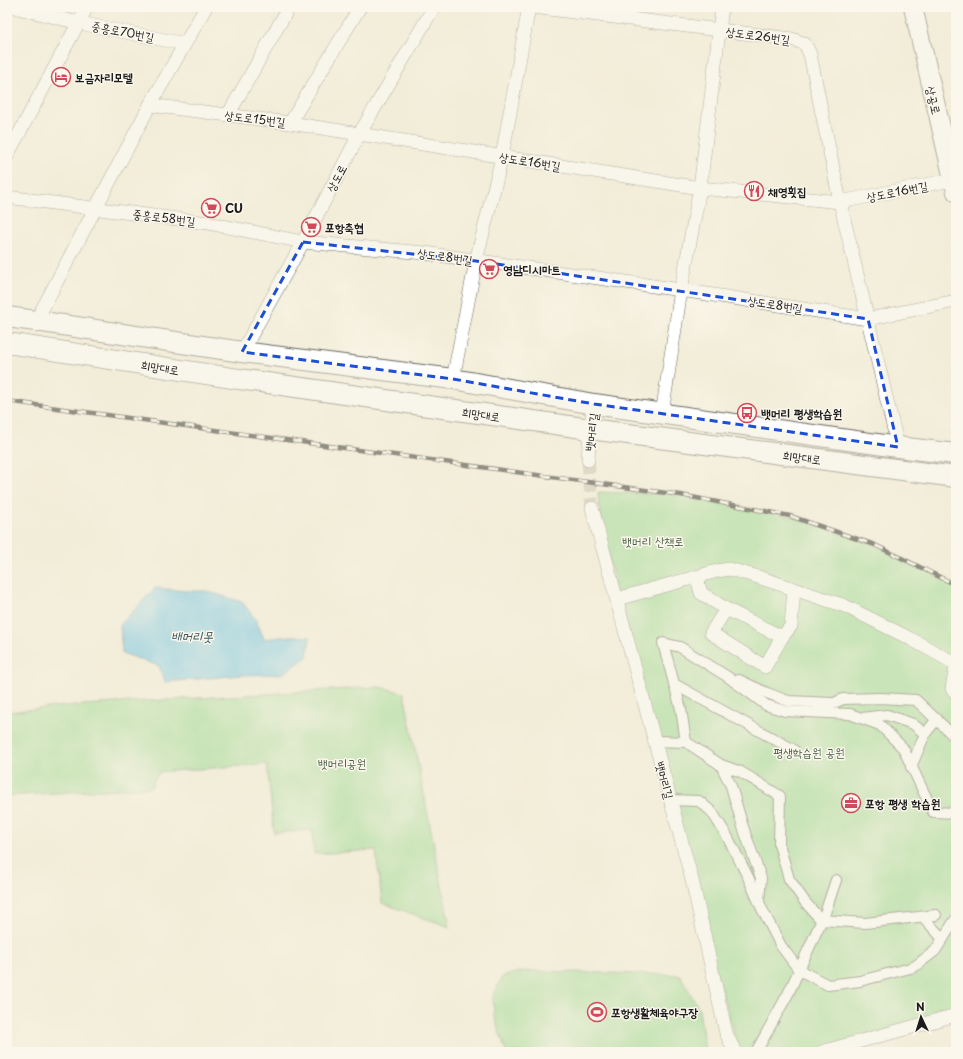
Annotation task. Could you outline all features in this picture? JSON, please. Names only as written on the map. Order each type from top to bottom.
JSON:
[{"type":"main road","name":"상공로","points":[[913,7],[955,184]]},
{"type":"main road","name":"희망대로","points":[[7,318],[242,352],[453,379],[594,404],[956,454]]},
{"type":"main road","name":"희망대로","points":[[7,343],[232,378],[590,429],[956,477]]},
{"type":"main road","points":[[930,473],[956,485]]},
{"type":"street","name":"중흥로70번길","points":[[14,7],[79,23],[185,44]]},
{"type":"street","points":[[7,156],[87,7]]},
{"type":"street","points":[[36,321],[150,105],[206,7]]},
{"type":"street","points":[[228,115],[289,7]]},
{"type":"street","points":[[290,122],[360,7]]},
{"type":"street","name":"상도로","points":[[242,352],[303,242],[360,133],[434,7]]},
{"type":"street","points":[[453,379],[476,261],[502,157],[529,7]]},
{"type":"street","name":"상도로26번길","points":[[533,7],[792,39],[805,44],[810,54],[840,202]]},
{"type":"street","points":[[719,30],[722,7]]},
{"type":"street","name":"상도로26번길","points":[[700,188],[719,30]]},
{"type":"street","name":"상도로15번길","points":[[150,105],[290,122],[360,133]]},
{"type":"street","name":"상도로16번길","points":[[360,133],[700,188],[840,202],[955,184]]},
{"type":"street","points":[[662,414],[681,290],[700,188]]},
{"type":"street","name":"중흥로58번길","points":[[7,197],[208,223],[303,242]]},
{"type":"street","points":[[840,202],[898,447]]},
{"type":"street","name":"상도로8번길","points":[[303,242],[425,253],[868,319],[956,302]]},
{"type":"street","name":"뱃머리길","points":[[588,460],[590,429],[594,404]]},
{"type":"street","name":"뱃머리길","points":[[592,508],[692,880],[726,1033],[735,1052]]},
{"type":"street","points":[[617,599],[717,571],[729,569],[755,576],[845,606],[911,639],[956,664],[952,689],[956,693]]},
{"type":"street","points":[[697,577],[701,593],[726,609],[782,637]]},
{"type":"street","points":[[726,609],[711,633],[765,666],[782,637],[791,626],[794,589]]},
{"type":"street","points":[[686,742],[681,709],[663,643],[680,647],[728,677],[766,706],[785,711],[850,714],[880,725],[903,748],[933,812],[956,812]]},
{"type":"street","points":[[728,677],[731,676],[788,701],[835,703]]},
{"type":"street","points":[[674,684],[794,750]]},
{"type":"street","points":[[816,712],[843,699],[880,698],[916,700],[956,738]]},
{"type":"street","points":[[860,718],[887,715],[913,724],[925,734]]},
{"type":"street","points":[[911,767],[925,734],[937,719]]},
{"type":"street","points":[[655,741],[686,742],[721,765],[741,772],[780,796],[779,844],[789,879],[805,902],[821,920],[865,923],[936,915]]},
{"type":"street","points":[[721,765],[731,786],[743,827],[761,878],[759,903]]},
{"type":"street","points":[[670,800],[699,801],[712,812],[727,836],[781,946],[799,970],[828,985],[860,982],[914,967],[935,951],[955,920]]},
{"type":"street","points":[[756,1052],[789,992],[821,920],[836,880]]},
{"type":"street","points":[[923,917],[943,939]]},
{"type":"street","points":[[821,1052],[956,1015]]},
{"type":"highlighted area","points":[[303,242],[476,261],[868,319],[898,447],[594,404],[453,379],[242,352]]},
{"type":"green space","name":"평생학습원 공원","points":[[598,492],[681,495],[790,516],[875,545],[956,585],[956,1015],[821,1052],[739,1052],[699,913],[617,599],[599,507]]},
{"type":"green space","name":"뱃머리공원","points":[[380,687],[404,693],[450,927],[382,903],[376,850],[314,854],[312,830],[274,833],[267,764],[159,772],[151,787],[7,796],[7,712],[65,706]]},
{"type":"green space","name":"포항생활체육야구장","points":[[531,971],[680,975],[699,1009],[705,1052],[506,1052],[494,1015],[493,995],[502,977],[518,972]]},
{"type":"water","name":"배머리못","points":[[155,588],[206,591],[242,602],[256,620],[264,639],[290,636],[310,637],[307,657],[282,674],[242,675],[165,682],[159,666],[122,653],[120,625]]},
{"type":"tunnel","points":[[588,460],[592,508]]},
{"type":"railway","points":[[7,401],[681,495],[790,516],[875,545],[956,585]]},
{"type":"place","name":"보금자리모텔","points":[[61,77]]},
{"type":"place","name":"채영횟집","points":[[754,191]]},
{"type":"place","name":"CU","points":[[211,208]]},
{"type":"place","name":"포항축협","points":[[311,227]]},
{"type":"place","name":"영남디시마트","points":[[489,269]]},
{"type":"place","name":"뱃머리 평생학습원","points":[[747,413]]},
{"type":"place","name":"포항 평생 학습원","points":[[851,803]]},
{"type":"place","name":"포항생활체육야구장","points":[[597,1012]]},
{"type":"park label","name":"뱃머리 산책로","points":[[653,541]]}]
